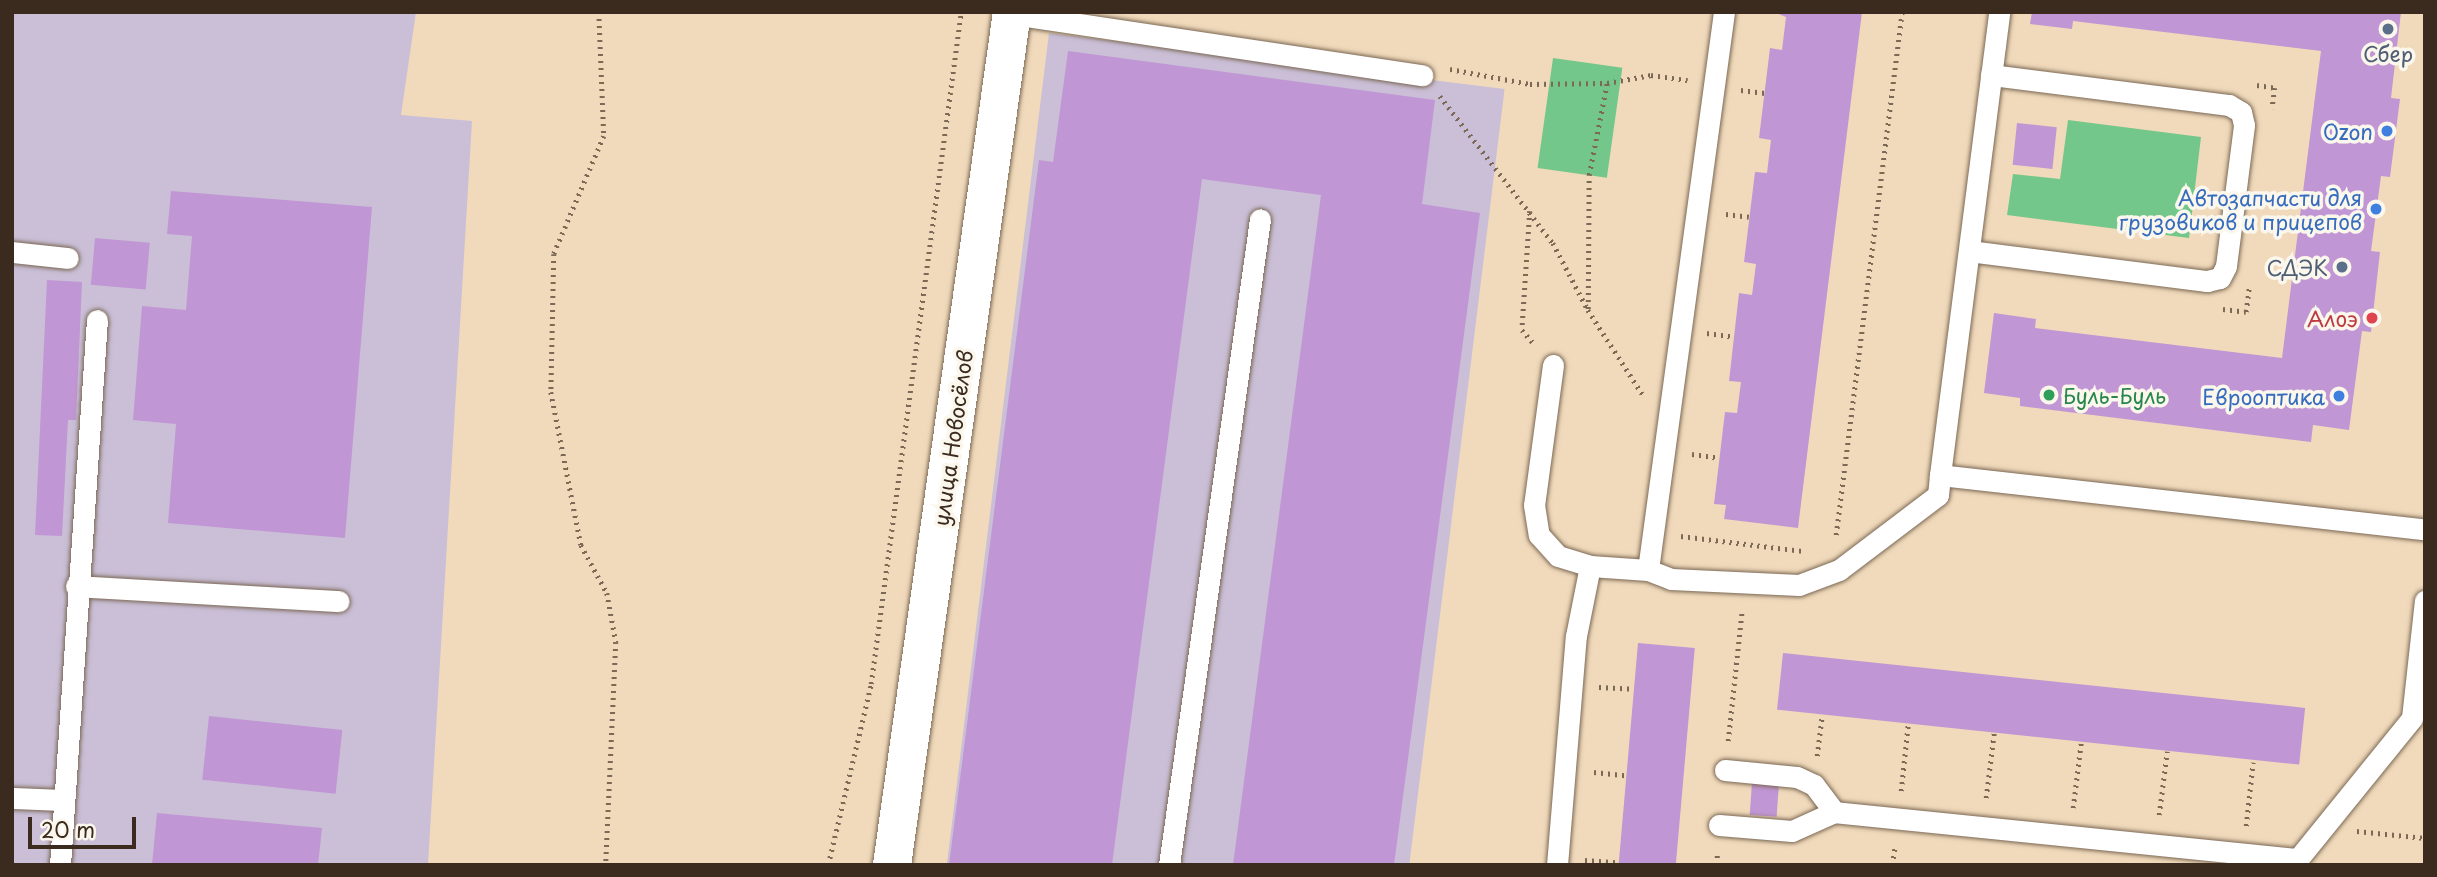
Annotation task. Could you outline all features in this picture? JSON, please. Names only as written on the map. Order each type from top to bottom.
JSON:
[{"type":"street","name":"улица Новосёлов","points":[[892,865],[1012,13]]},
{"type":"lane","points":[[1648,570],[1670,428],[1724,12]]},
{"type":"lane","points":[[1553,365],[1534,505],[1539,535],[1558,556],[1590,566],[1648,570],[1671,579],[1745,586],[1800,585],[1938,495],[1999,12]]},
{"type":"lane","points":[[1012,13],[1422,75]]},
{"type":"lane","points":[[1969,251],[2207,281],[2220,278],[2228,254],[2244,125],[2241,112],[2229,105],[1991,75]]},
{"type":"lane","points":[[1169,865],[1260,219]]},
{"type":"lane","points":[[12,252],[68,258]]},
{"type":"lane","points":[[61,865],[76,586],[97,320]]},
{"type":"lane","points":[[1940,475],[2425,529]]},
{"type":"lane","points":[[1557,865],[1576,636],[1590,566]]},
{"type":"lane","points":[[76,586],[339,601]]},
{"type":"lane","points":[[1719,825],[1792,831],[1834,813],[2243,853],[2298,862],[2321,828],[2419,718],[2425,601]]},
{"type":"lane","points":[[1725,771],[1797,776],[1814,785],[1834,813]]},
{"type":"lane","points":[[12,798],[64,800]]},
{"type":"path","points":[[599,12],[604,136],[554,254],[551,392],[581,545],[607,593],[616,642],[606,865]]},
{"type":"path","points":[[828,865],[871,684],[961,12]]},
{"type":"path","points":[[1677,536],[1836,562],[1902,12]]},
{"type":"path","points":[[1670,428],[1654,416],[1623,360],[1588,310],[1530,210],[1422,75],[1441,67],[1530,84],[1607,83],[1651,75],[1765,93]]},
{"type":"path","points":[[1588,310],[1589,175],[1607,83]]},
{"type":"path","points":[[2248,84],[2275,88],[2271,114]]},
{"type":"path","points":[[1530,210],[1522,330],[1553,365]]},
{"type":"path","points":[[1717,213],[1749,217]]},
{"type":"path","points":[[2219,308],[2246,312],[2250,285]]},
{"type":"path","points":[[1702,333],[1734,337]]},
{"type":"path","points":[[1687,454],[1719,458]]},
{"type":"path","points":[[1725,771],[1745,586]]},
{"type":"path","points":[[1814,785],[1822,715]]},
{"type":"path","points":[[2156,845],[2166,752]]},
{"type":"path","points":[[2243,853],[2253,762]]},
{"type":"path","points":[[1717,865],[1719,825]]},
{"type":"path","points":[[2321,828],[2425,838]]},
{"type":"shaded area","points":[[12,12],[416,12],[401,115],[472,121],[428,865],[12,865]]},
{"type":"shaded area","points":[[1049,33],[1505,89],[1409,865],[947,865]]},
{"type":"green space","points":[[1553,58],[1622,68],[1607,178],[1538,168]]},
{"type":"green space","points":[[2068,120],[2201,137],[2189,238],[2007,215],[2013,174],[2060,179]]},
{"type":"building","points":[[1774,12],[1862,12],[1798,528],[1724,519],[1726,505],[1714,504],[1725,412],[1737,413],[1741,382],[1729,381],[1739,293],[1752,295],[1756,264],[1744,262],[1755,172],[1767,173],[1771,140],[1759,138],[1770,48],[1782,50],[1786,17]]},
{"type":"building","points":[[2032,12],[2401,12],[2391,98],[2400,99],[2390,177],[2381,176],[2371,251],[2380,252],[2371,332],[2362,331],[2349,430],[2313,425],[2311,442],[2020,406],[2020,398],[1984,393],[1994,313],[2036,319],[2035,328],[2282,358],[2321,51],[2073,21],[2072,29],[2030,24]]},
{"type":"building","points":[[1068,51],[1435,100],[1422,204],[1480,213],[1394,865],[1233,865],[1321,195],[1202,179],[1112,865],[949,865],[1039,160],[1053,162]]},
{"type":"building","points":[[2017,123],[2057,127],[2052,169],[2013,165]]},
{"type":"building","points":[[171,191],[372,207],[345,538],[168,523],[176,424],[133,420],[142,306],[186,310],[192,236],[167,234]]},
{"type":"building","points":[[95,238],[150,243],[146,290],[91,285]]},
{"type":"building","points":[[47,280],[82,282],[76,420],[68,420],[62,536],[35,535]]},
{"type":"building","points":[[1638,643],[1695,648],[1676,865],[1619,865]]},
{"type":"building","points":[[1783,653],[2305,708],[2299,765],[1777,710]]},
{"type":"building","points":[[209,716],[342,730],[336,794],[202,780]]},
{"type":"building","points":[[1752,782],[1779,784],[1777,817],[1750,815]]},
{"type":"building","points":[[157,813],[322,828],[318,865],[152,865]]},
{"type":"place","name":"Сбер","points":[[2388,29]]},
{"type":"place","name":"Ozon","points":[[2387,131]]},
{"type":"place","name":"Автозапчасти для грузовиков и прицепов","points":[[2376,209]]},
{"type":"place","name":"СДЭК","points":[[2342,267]]},
{"type":"place","name":"Алоэ","points":[[2372,318]]},
{"type":"place","name":"Буль-Буль","points":[[2049,395]]},
{"type":"place","name":"Еврооптика","points":[[2339,396]]}]
